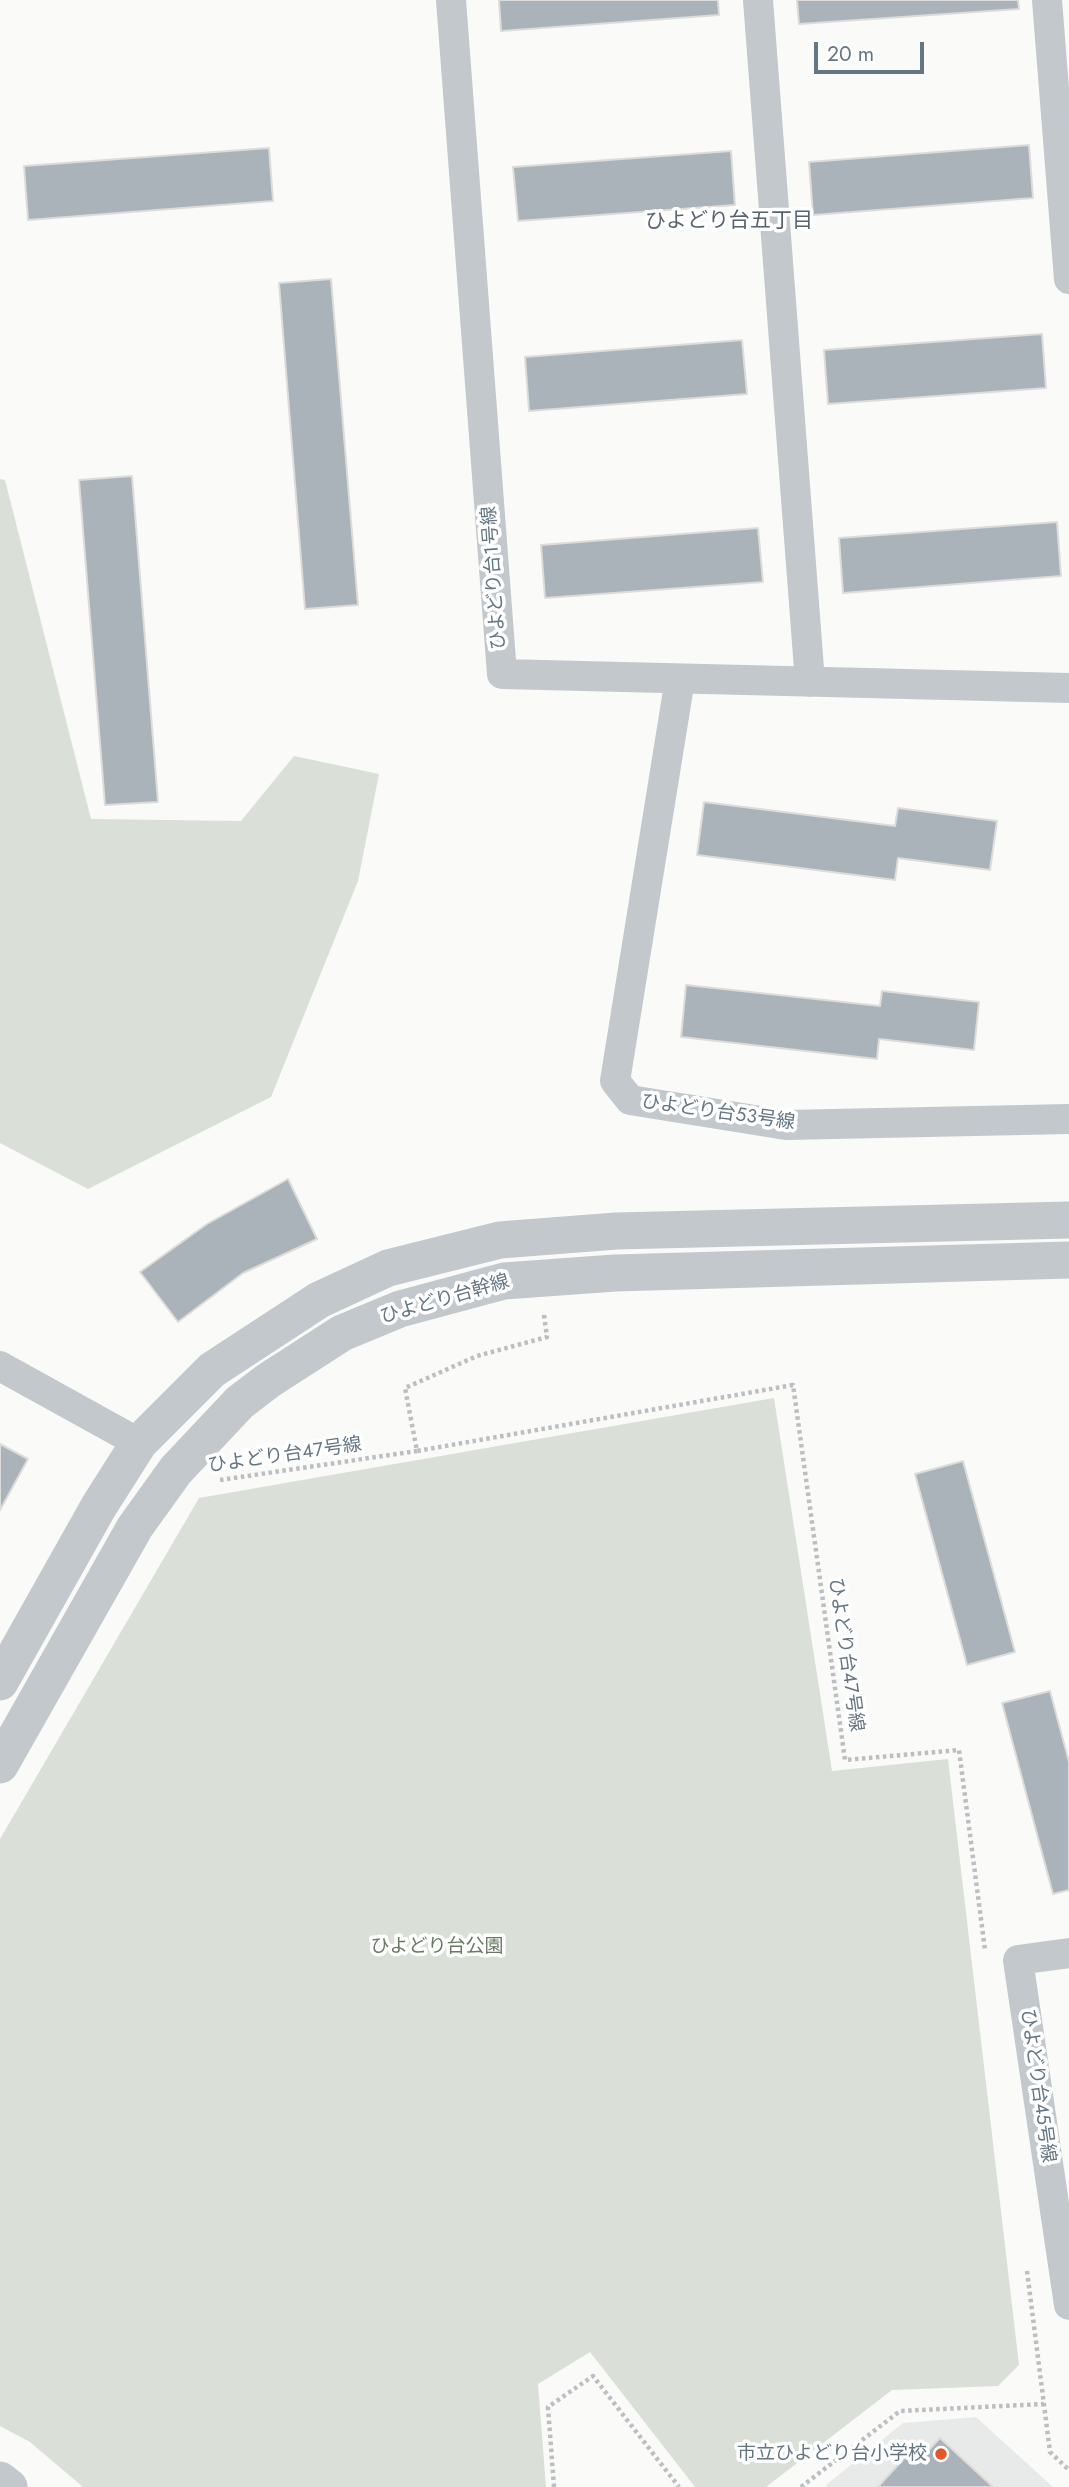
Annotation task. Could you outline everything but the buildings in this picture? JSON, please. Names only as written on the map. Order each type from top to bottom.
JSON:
[{"type":"street","name":"ひよどり台１号線","points":[[451,0],[502,674],[1069,688]]},
{"type":"street","points":[[758,0],[810,682]]},
{"type":"street","points":[[1047,0],[1065,185],[1069,279]]},
{"type":"street","name":"ひよどり台５３号線","points":[[680,679],[615,1081],[630,1100],[786,1125],[1069,1119]]},
{"type":"street","points":[[0,1682],[99,1506],[139,1443],[212,1370],[319,1300],[388,1268],[500,1240],[616,1231],[1069,1220]]},
{"type":"street","name":"ひよどり台幹線","points":[[0,1765],[135,1527],[176,1470],[240,1402],[342,1333],[400,1309],[504,1281],[615,1273],[1069,1261]]},
{"type":"street","points":[[0,1366],[139,1443]]},
{"type":"street","name":"ひよどり台４５号線","points":[[1069,1954],[1018,1960],[1069,2305]]},
{"type":"street","points":[[0,2480],[9,2487]]},
{"type":"path","points":[[417,1451],[405,1388],[477,1356],[547,1337],[544,1308]]},
{"type":"path","name":"ひよどり台４７号線","points":[[212,1481],[417,1451],[793,1385],[845,1760],[959,1750],[986,1954]]},
{"type":"path","points":[[1026,2268],[1050,2452],[1069,2470]]},
{"type":"path","points":[[554,2487],[548,2407],[593,2376],[680,2487]]},
{"type":"path","points":[[801,2487],[900,2411],[1044,2404]]},
{"type":"shaded area","name":"市立ひよどり台小学校","points":[[976,2417],[1053,2487],[826,2485],[903,2423]]},
{"type":"green space","points":[[0,479],[5,480],[91,819],[241,821],[294,756],[379,774],[358,881],[271,1097],[88,1189],[0,1143]]},
{"type":"green space","name":"ひよどり台公園","points":[[774,1398],[832,1771],[948,1759],[1019,2365],[998,2386],[892,2390],[766,2487],[695,2487],[590,2352],[538,2384],[546,2487],[83,2487],[30,2442],[0,2426],[0,1839],[199,1498]]},
{"type":"place","name":"市立ひよどり台小学校","points":[[941,2454]]},
{"type":"district","name":"ひよどり台五丁目","points":[[729,222]]}]
